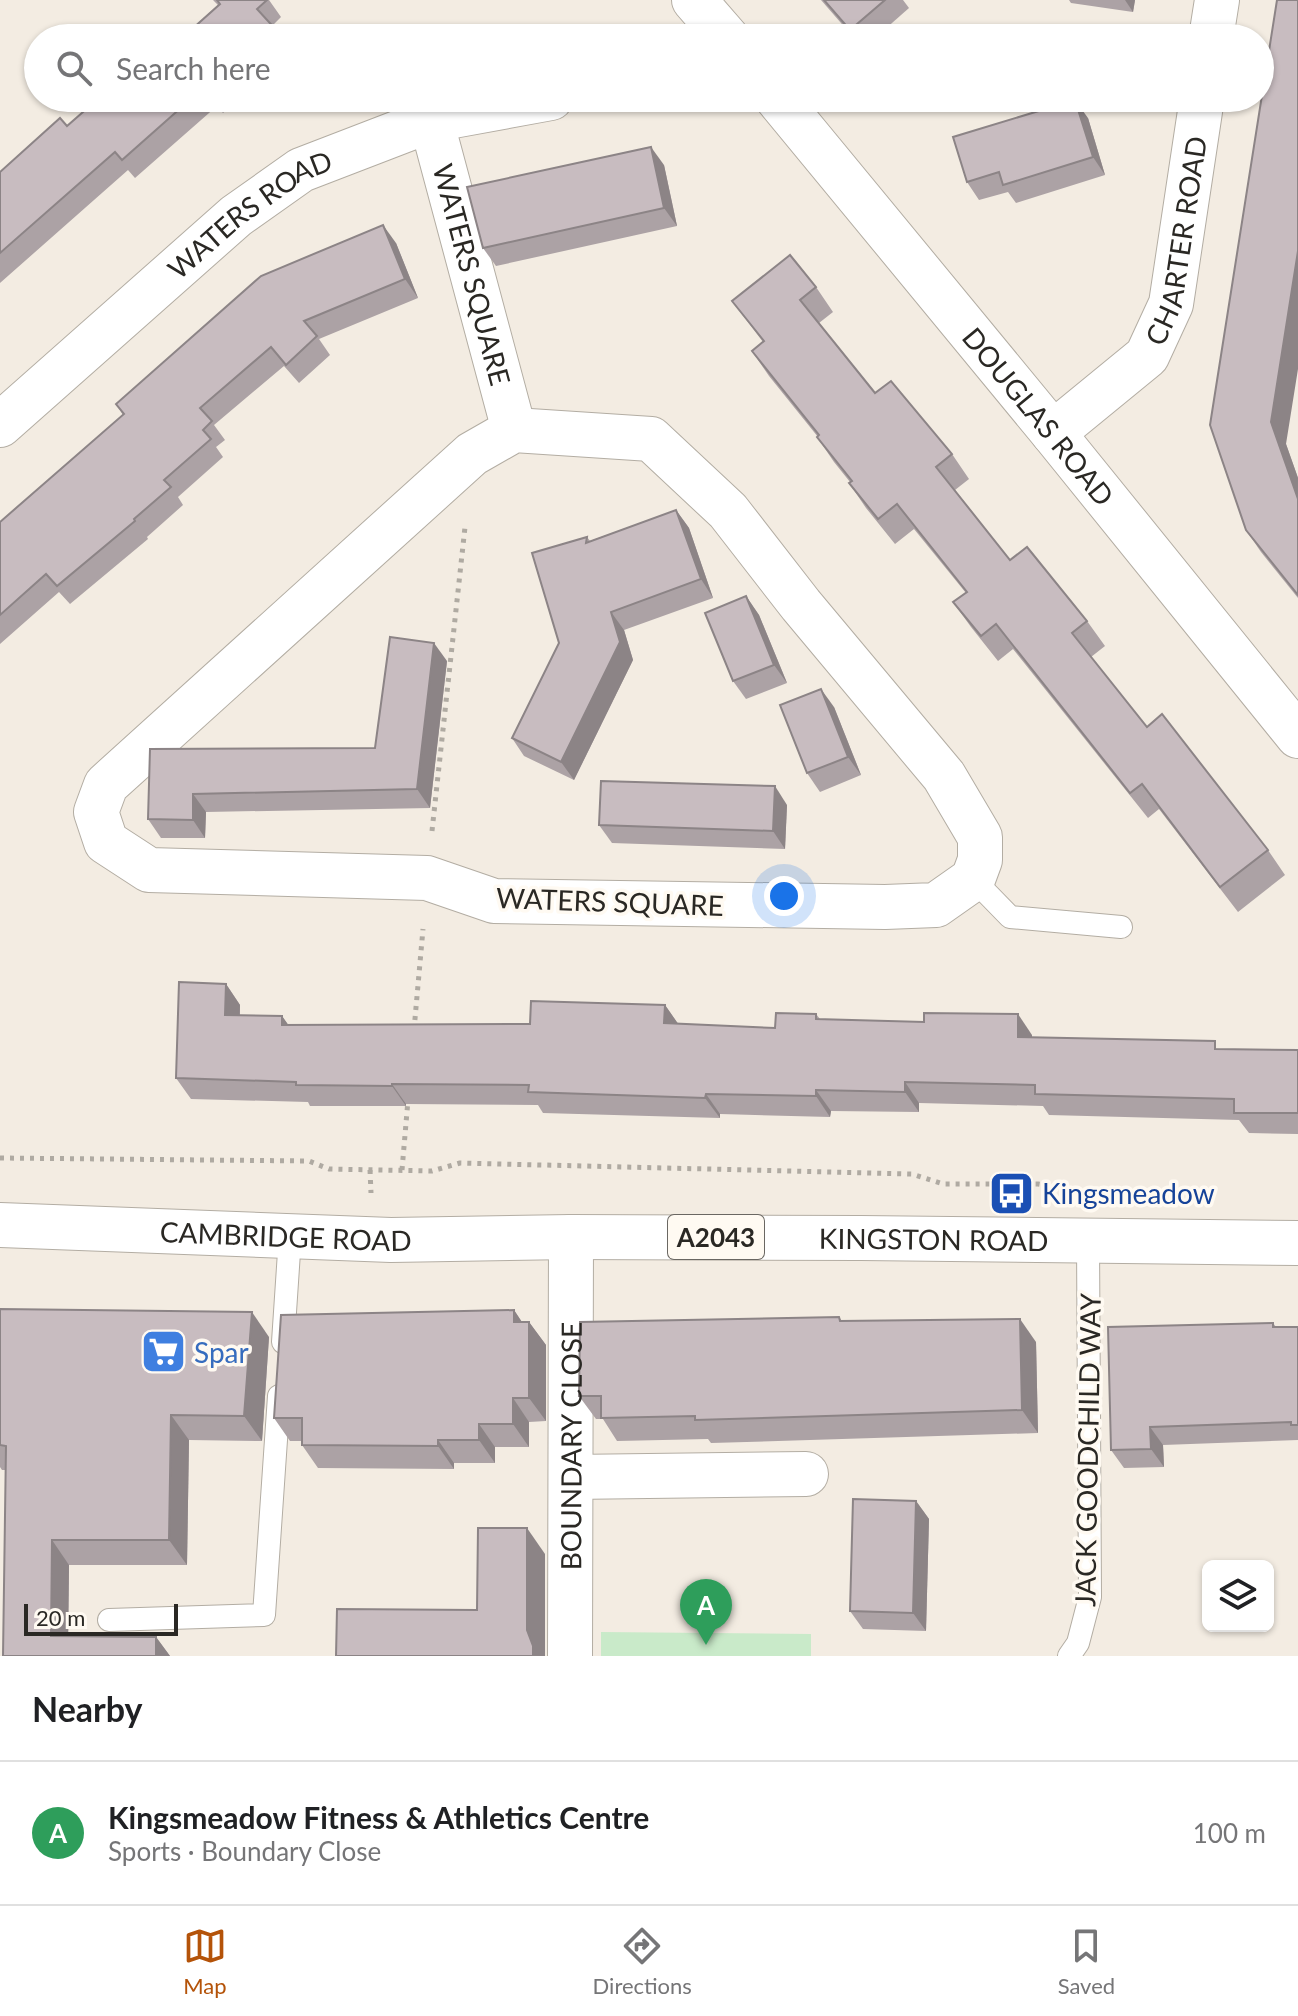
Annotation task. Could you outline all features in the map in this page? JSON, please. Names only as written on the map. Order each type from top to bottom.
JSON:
[{"type":"street","points":[[1213,24],[1217,0]]},
{"type":"street","name":"WATERS ROAD","points":[[0,425],[236,216],[301,170],[431,120],[475,112]]},
{"type":"street","name":"DOUGLAS ROAD","points":[[789,112],[1298,736]]},
{"type":"street","name":"CHARTER ROAD","points":[[1053,433],[1147,356],[1171,304],[1200,112]]},
{"type":"street","name":"WATERS SQUARE","points":[[431,120],[514,430],[472,454],[106,785],[96,812],[106,842],[149,870],[427,878],[494,901],[885,907],[936,905],[973,879]]},
{"type":"street","points":[[514,430],[651,439],[728,511],[801,605],[944,776],[980,837],[980,860],[973,879]]},
{"type":"street","name":"CAMBRIDGE ROAD","points":[[0,1225],[405,1240],[571,1237]]},
{"type":"street","name":"KINGSTON ROAD","points":[[571,1237],[1298,1243]]},
{"type":"street","name":"BOUNDARY CLOSE","points":[[570,1656],[571,1237]]},
{"type":"street","points":[[571,1477],[806,1474]]},
{"type":"lane","points":[[973,879],[1010,917],[1121,927]]},
{"type":"lane","points":[[109,1620],[264,1615],[290,1237]]},
{"type":"lane","name":"JACK GOODCHILD WAY","points":[[1069,1656],[1078,1643],[1090,1597],[1088,1241]]},
{"type":"path","points":[[414,1032],[427,878],[472,454]]},
{"type":"path","points":[[402,1170],[409,1094]]},
{"type":"path","name":"KINGSTON ROAD","points":[[0,1158],[309,1161],[329,1169],[370,1170],[432,1171],[460,1163],[912,1174],[943,1184],[1038,1184],[1066,1189]]},
{"type":"path","points":[[370,1170],[371,1197]]},
{"type":"green space","points":[[601,1632],[811,1634],[811,1656],[601,1656]]},
{"type":"building","points":[[217,0],[267,0],[257,9],[271,24],[198,24],[220,4]]},
{"type":"building","points":[[824,0],[885,0],[857,24],[845,24]]},
{"type":"building","points":[[1277,0],[1298,0],[1298,251],[1271,422],[1298,499],[1298,595],[1246,530],[1210,425],[1259,112],[1274,112],[1273,24]]},
{"type":"building","points":[[83,112],[176,112],[122,160],[115,152],[0,253],[0,172],[60,118],[67,126]]},
{"type":"building","points":[[1035,112],[1079,112],[1093,157],[1003,185],[999,172],[967,182],[953,137]]},
{"type":"building","points":[[651,147],[664,208],[483,248],[467,187]]},
{"type":"building","points":[[383,225],[405,279],[304,321],[317,336],[286,365],[271,347],[200,408],[212,421],[203,430],[211,439],[164,480],[171,487],[57,586],[46,574],[0,615],[0,522],[124,414],[116,404],[261,276]]},
{"type":"building","points":[[790,255],[816,287],[800,300],[875,393],[891,381],[952,454],[936,467],[1010,560],[1027,547],[1087,621],[1072,633],[1147,727],[1162,714],[1268,850],[1220,887],[1142,784],[1130,793],[996,624],[981,636],[953,602],[967,592],[897,504],[878,519],[849,483],[852,481],[817,437],[819,435],[752,351],[764,341],[732,301]]},
{"type":"building","points":[[676,510],[701,579],[611,612],[620,642],[561,762],[512,738],[559,643],[532,553],[587,537],[586,543]]},
{"type":"building","points":[[746,596],[774,665],[733,681],[705,613]]},
{"type":"building","points":[[390,637],[434,643],[417,789],[193,794],[193,820],[148,819],[150,749],[375,748]]},
{"type":"building","points":[[821,689],[848,757],[807,773],[780,705]]},
{"type":"building","points":[[601,781],[775,786],[773,831],[599,825]]},
{"type":"building","points":[[179,982],[226,984],[225,1015],[282,1016],[282,1025],[530,1024],[531,1001],[665,1005],[664,1023],[775,1028],[776,1013],[816,1014],[816,1019],[924,1022],[924,1013],[1018,1014],[1018,1037],[1215,1041],[1215,1049],[1298,1050],[1298,1113],[1234,1113],[1234,1099],[1035,1094],[1035,1085],[905,1082],[905,1092],[816,1090],[816,1096],[706,1094],[705,1098],[528,1092],[529,1085],[296,1085],[296,1082],[176,1078]]},
{"type":"building","points":[[0,1309],[252,1312],[244,1416],[171,1415],[169,1540],[52,1540],[51,1636],[156,1637],[156,1656],[3,1656],[6,1446],[0,1445]]},
{"type":"building","points":[[514,1310],[514,1322],[529,1322],[529,1398],[513,1398],[513,1424],[479,1424],[479,1440],[438,1440],[438,1446],[302,1445],[302,1418],[274,1418],[281,1315]]},
{"type":"building","points":[[839,1317],[840,1321],[1020,1319],[1022,1410],[695,1420],[695,1416],[601,1418],[601,1396],[579,1396],[580,1322]]},
{"type":"building","points":[[1273,1323],[1273,1327],[1298,1327],[1298,1425],[1291,1425],[1291,1422],[1150,1427],[1151,1449],[1111,1450],[1108,1327]]},
{"type":"building","points":[[853,1499],[916,1501],[913,1613],[850,1611]]},
{"type":"building","points":[[478,1528],[527,1528],[527,1630],[533,1656],[336,1656],[337,1609],[477,1610]]},
{"type":"place","name":"Kingsmeadow","points":[[1011,1193]]},
{"type":"place","name":"Spar","points":[[163,1352]]},
{"type":"place","name":"Kingsmeadow Fitness & Athletics Centre","points":[[706,1645]]}]
